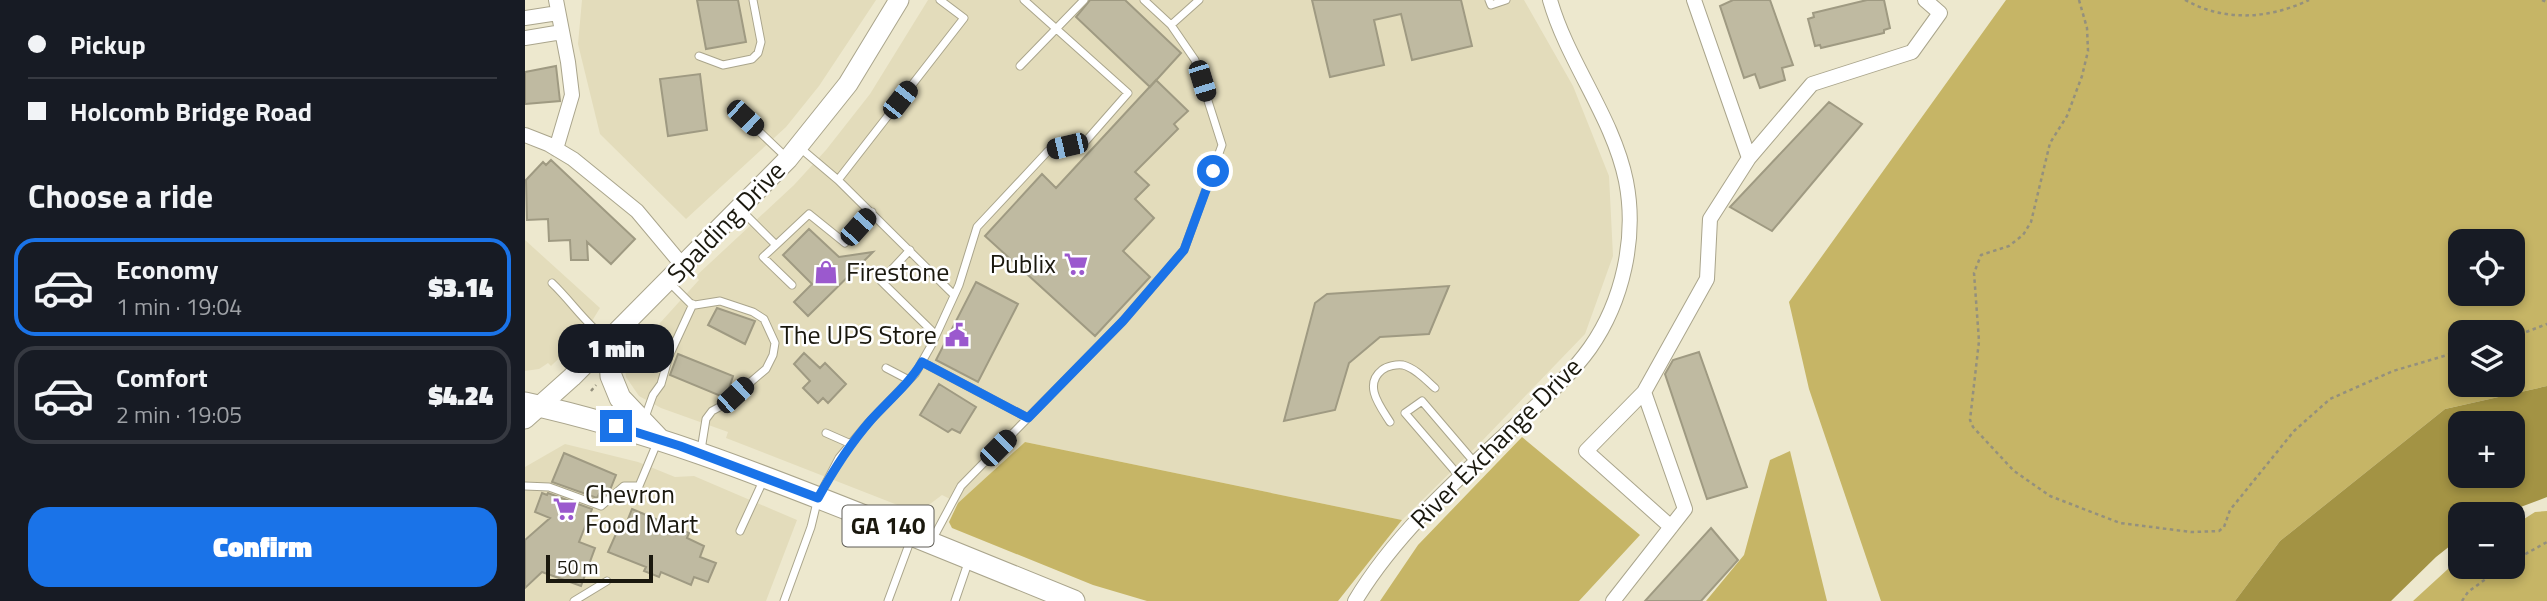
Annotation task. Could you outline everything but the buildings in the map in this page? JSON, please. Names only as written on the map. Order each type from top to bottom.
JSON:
[{"type":"main road","name":"Spalding Drive","points":[[530,410],[609,341],[793,153],[848,84],[899,0]]},
{"type":"main road","points":[[609,341],[611,376],[621,398],[659,439]]},
{"type":"main road","name":"GA 140","points":[[530,410],[572,414],[659,439],[818,498],[1074,601]]},
{"type":"street","name":"River Exchange Drive","points":[[1355,601],[1402,537],[1460,477],[1566,376],[1590,348],[1607,318],[1620,286],[1627,253],[1630,215],[1616,144],[1558,29],[1550,0]]},
{"type":"street","points":[[1694,0],[1749,158]]},
{"type":"street","points":[[1671,527],[1586,451],[1644,393],[1707,279],[1710,219],[1749,158],[1812,84],[1912,51],[1940,13],[1924,0]]},
{"type":"street","points":[[525,18],[557,6],[572,96],[556,149]]},
{"type":"street","points":[[525,38],[562,32]]},
{"type":"street","points":[[525,135],[573,159],[637,211],[683,266]]},
{"type":"street","points":[[1613,601],[1685,509],[1644,393]]},
{"type":"lane","points":[[699,56],[723,65],[752,59],[758,53],[761,42],[753,0]]},
{"type":"lane","points":[[838,180],[964,18],[940,0]]},
{"type":"lane","points":[[784,601],[811,527],[818,498],[839,458],[922,362],[954,295],[977,227],[1048,151],[1085,142],[1128,93],[1024,0]]},
{"type":"lane","points":[[1020,66],[1084,0]]},
{"type":"lane","points":[[888,601],[921,539],[961,486],[1123,321],[1184,250],[1222,145],[1195,60],[1171,25],[1144,0]]},
{"type":"lane","points":[[1171,25],[1199,0]]},
{"type":"lane","points":[[1489,0],[1490,5],[1506,0]]},
{"type":"lane","points":[[745,118],[793,153],[838,180],[954,295]]},
{"type":"lane","points":[[740,209],[776,246]]},
{"type":"lane","points":[[792,285],[763,257],[810,214],[845,243],[872,212]]},
{"type":"lane","points":[[910,250],[881,281],[936,335]]},
{"type":"lane","points":[[668,281],[693,304],[720,301],[753,312],[764,319],[775,343],[767,369],[725,404],[712,411],[706,419],[700,454]]},
{"type":"lane","points":[[552,283],[577,307],[587,324],[609,341]]},
{"type":"lane","points":[[644,420],[693,304]]},
{"type":"lane","points":[[922,362],[1028,418]]},
{"type":"lane","points":[[1390,422],[1373,390],[1374,377],[1385,367],[1403,365],[1435,388]]},
{"type":"lane","points":[[886,368],[909,380]]},
{"type":"lane","points":[[1460,477],[1405,412],[1422,401],[1475,463]]},
{"type":"lane","points":[[826,433],[851,444]]},
{"type":"lane","points":[[525,486],[549,487],[601,506],[624,486],[639,486],[659,439]]},
{"type":"lane","points":[[740,531],[764,477]]},
{"type":"lane","points":[[955,601],[970,559]]},
{"type":"lane","points":[[574,601],[607,581]]},
{"type":"path","points":[[2079,0],[2087,28],[2088,51],[2067,116],[2050,143],[2031,222],[2023,235],[2009,246],[1980,255],[1974,273],[1979,341],[1970,420],[1973,427],[2014,471],[2050,496],[2120,523],[2191,532],[2219,531],[2224,527],[2230,510],[2294,431],[2330,398],[2393,371],[2448,355]]},
{"type":"path","points":[[2185,0],[2227,15],[2247,17],[2296,6],[2309,0]]},
{"type":"path","points":[[2542,0],[2547,2]]},
{"type":"path","points":[[2525,332],[2547,324]]},
{"type":"path","points":[[590,383],[596,385],[591,391]]},
{"type":"path","points":[[2525,554],[2547,542]]},
{"type":"path","points":[[2462,601],[2468,592],[2486,579]]},
{"type":"shaded area","points":[[582,0],[876,0],[819,86],[786,127],[686,219],[600,134],[578,44]]},
{"type":"shaded area","points":[[928,0],[1524,0],[1573,86],[1609,176],[1613,256],[1585,334],[1402,520],[1025,442],[958,503],[942,495],[918,513],[726,438],[728,432],[661,408],[639,396],[626,377],[625,368],[630,356],[699,280],[696,276],[794,185],[826,150],[870,94]]},
{"type":"shaded area","points":[[2006,0],[2547,0],[2547,386],[2525,391],[2525,320],[2448,320],[2448,397],[2498,397],[2445,409],[2280,541],[2235,601],[1881,601],[1809,389],[1789,302]]},
{"type":"shaded area","points":[[525,240],[600,308],[584,334],[551,366],[548,363],[539,369],[525,371]]},
{"type":"shaded area","points":[[2547,386],[2547,497],[2525,505],[2525,502],[2448,502],[2448,548],[2391,601],[2235,601],[2280,541],[2445,409],[2498,397],[2525,397],[2525,391]]},
{"type":"shaded area","points":[[1522,437],[1640,535],[1579,601],[1380,601],[1418,545]]},
{"type":"shaded area","points":[[1025,442],[1402,520],[1338,601],[1147,601],[1093,585],[952,528],[949,522],[958,503]]},
{"type":"shaded area","points":[[565,444],[638,462],[675,477],[694,476],[797,520],[766,601],[525,601],[525,467]]},
{"type":"shaded area","points":[[1790,451],[1827,601],[1706,601],[1744,555],[1770,460]]},
{"type":"shaded area","points":[[2547,511],[2547,601],[2413,601],[2448,569],[2448,579],[2525,579],[2525,518],[2535,512]]},
{"type":"place","name":"Publix","points":[[1076,264]]},
{"type":"place","name":"Firestone","points":[[826,272]]},
{"type":"place","name":"The UPS Store","points":[[957,335]]},
{"type":"place","name":"Chevron Food Mart","points":[[565,509]]},
{"type":"route","points":[[616,426],[680,446],[818,498],[839,458],[915,374],[922,362],[1028,418],[1123,321],[1184,250],[1213,171]]}]
